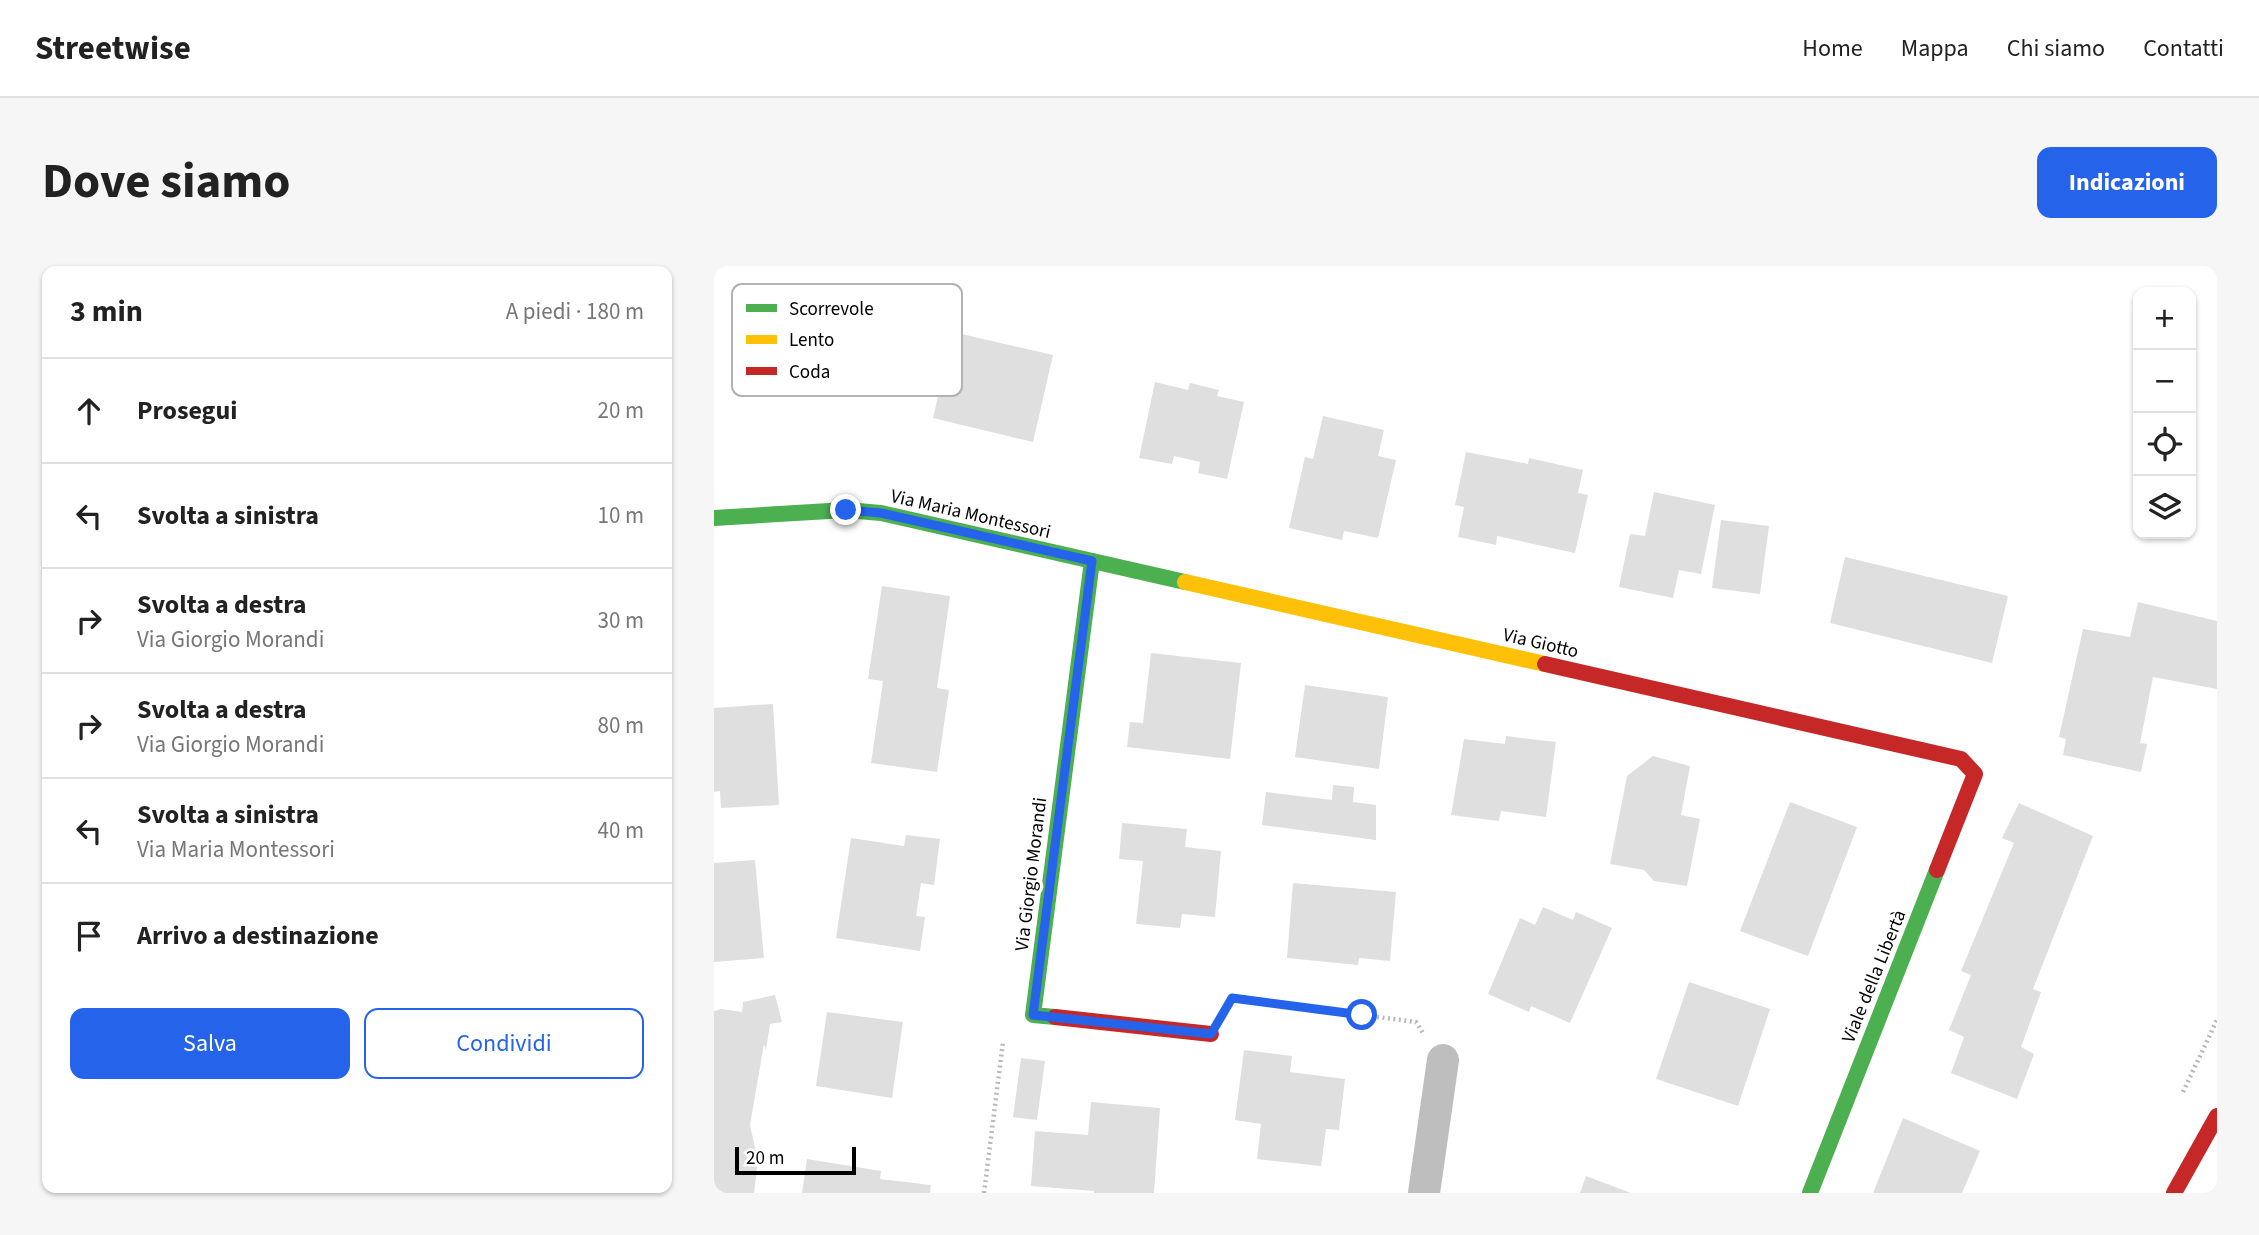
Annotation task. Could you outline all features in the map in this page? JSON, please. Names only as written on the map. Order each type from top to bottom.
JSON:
[{"type":"street","name":"Via Maria Montessori","points":[[714,519],[846,510],[881,513],[1092,561]]},
{"type":"street","name":"Via Giotto","points":[[1092,561],[1961,759],[1975,774]]},
{"type":"street","name":"Via Giorgio Morandi","points":[[1033,1015],[1092,561]]},
{"type":"street","name":"Viale della Libertà","points":[[1810,1193],[1975,774]]},
{"type":"street","points":[[1033,1015],[1211,1034]]},
{"type":"street","points":[[1424,1193],[1443,1060]]},
{"type":"street","points":[[2174,1193],[2217,1116]]},
{"type":"path","points":[[1211,1034],[1232,998],[1416,1022],[1443,1060]]},
{"type":"path","points":[[984,1193],[1004,1035],[1033,1015]]},
{"type":"building","points":[[962,334],[1053,355],[1033,442],[933,418],[938,396],[962,396]]},
{"type":"building","points":[[1155,382],[1188,390],[1190,383],[1219,390],[1217,396],[1244,402],[1227,479],[1198,473],[1200,462],[1174,456],[1172,464],[1139,458]]},
{"type":"building","points":[[1323,416],[1384,430],[1378,456],[1396,460],[1378,538],[1344,531],[1342,540],[1289,528],[1305,457],[1313,459]]},
{"type":"building","points":[[1466,452],[1528,464],[1529,458],[1583,470],[1578,493],[1588,495],[1575,553],[1497,536],[1496,545],[1458,537],[1464,507],[1455,505]]},
{"type":"building","points":[[1654,492],[1715,505],[1701,574],[1679,570],[1673,598],[1619,587],[1630,534],[1645,536]]},
{"type":"building","points":[[1721,520],[1769,526],[1760,594],[1712,588]]},
{"type":"building","points":[[1845,557],[2008,596],[1992,663],[1830,623]]},
{"type":"building","points":[[882,586],[950,596],[937,688],[949,690],[937,772],[871,763],[883,681],[868,679]]},
{"type":"building","points":[[2138,602],[2217,621],[2217,689],[2153,677],[2140,743],[2147,744],[2141,772],[2063,755],[2066,739],[2059,737],[2083,629],[2130,637]]},
{"type":"building","points":[[1151,653],[1241,663],[1230,759],[1127,747],[1130,722],[1143,723]]},
{"type":"building","points":[[1305,685],[1388,697],[1379,769],[1295,757]]},
{"type":"building","points":[[773,704],[779,805],[721,808],[720,791],[714,792],[714,708]]},
{"type":"building","points":[[1506,736],[1556,742],[1546,817],[1501,811],[1499,821],[1451,815],[1464,739],[1505,744]]},
{"type":"building","points":[[1653,756],[1690,766],[1681,815],[1700,819],[1687,886],[1654,881],[1644,870],[1610,864],[1627,776]]},
{"type":"building","points":[[1333,785],[1354,787],[1353,802],[1376,805],[1376,840],[1262,825],[1266,792],[1332,800]]},
{"type":"building","points":[[1790,802],[1857,827],[1808,956],[1740,931]]},
{"type":"building","points":[[2019,803],[2093,836],[2033,989],[2041,992],[2021,1047],[2034,1054],[2017,1099],[1951,1073],[1964,1037],[1949,1030],[1971,975],[1961,971],[2014,843],[2002,838]]},
{"type":"building","points":[[1122,823],[1187,829],[1185,847],[1221,851],[1215,917],[1182,914],[1180,928],[1136,924],[1143,861],[1119,859]]},
{"type":"building","points":[[906,835],[940,839],[934,885],[921,883],[916,916],[925,917],[920,951],[836,938],[851,838],[904,846]]},
{"type":"building","points":[[755,860],[764,958],[714,962],[714,863]]},
{"type":"building","points":[[1293,883],[1396,892],[1390,961],[1359,958],[1358,965],[1287,958]]},
{"type":"building","points":[[1543,907],[1573,920],[1576,912],[1612,928],[1570,1023],[1531,1006],[1529,1012],[1488,994],[1520,918],[1535,925]]},
{"type":"building","points":[[1689,982],[1770,1009],[1738,1106],[1656,1079]]},
{"type":"building","points":[[775,995],[782,1022],[770,1024],[750,1125],[758,1161],[754,1193],[714,1193],[714,1011],[721,1009],[742,1012],[743,1002]]},
{"type":"building","points":[[827,1012],[903,1022],[892,1098],[816,1086]]},
{"type":"building","points":[[1244,1050],[1292,1056],[1290,1072],[1345,1079],[1339,1130],[1326,1129],[1321,1166],[1257,1159],[1261,1124],[1235,1120]]},
{"type":"building","points":[[1021,1058],[1045,1061],[1037,1120],[1013,1117]]},
{"type":"building","points":[[1091,1102],[1160,1108],[1154,1193],[1094,1193],[1031,1186],[1035,1131],[1088,1135]]},
{"type":"building","points":[[1903,1118],[1980,1151],[1962,1193],[1873,1193]]},
{"type":"building","points":[[807,1159],[881,1171],[880,1179],[931,1185],[930,1193],[802,1193]]},
{"type":"building","points":[[1586,1176],[1631,1193],[1580,1193]]},
{"type":"traffic: fast","points":[[714,518],[846,510],[881,513],[1185,582]]},
{"type":"traffic: fast","points":[[1055,1017],[1033,1015],[1092,561]]},
{"type":"traffic: fast","points":[[1810,1193],[1937,870]]},
{"type":"traffic: slow","points":[[1185,582],[1545,664]]},
{"type":"traffic: jam","points":[[1545,664],[1961,759],[1975,774],[1937,870]]},
{"type":"traffic: jam","points":[[1055,1017],[1211,1034]]},
{"type":"traffic: jam","points":[[2174,1193],[2217,1116]]},
{"type":"route","points":[[846,510],[881,513],[990,540],[1092,561],[1033,1015],[1211,1034],[1232,998],[1362,1015]]}]
